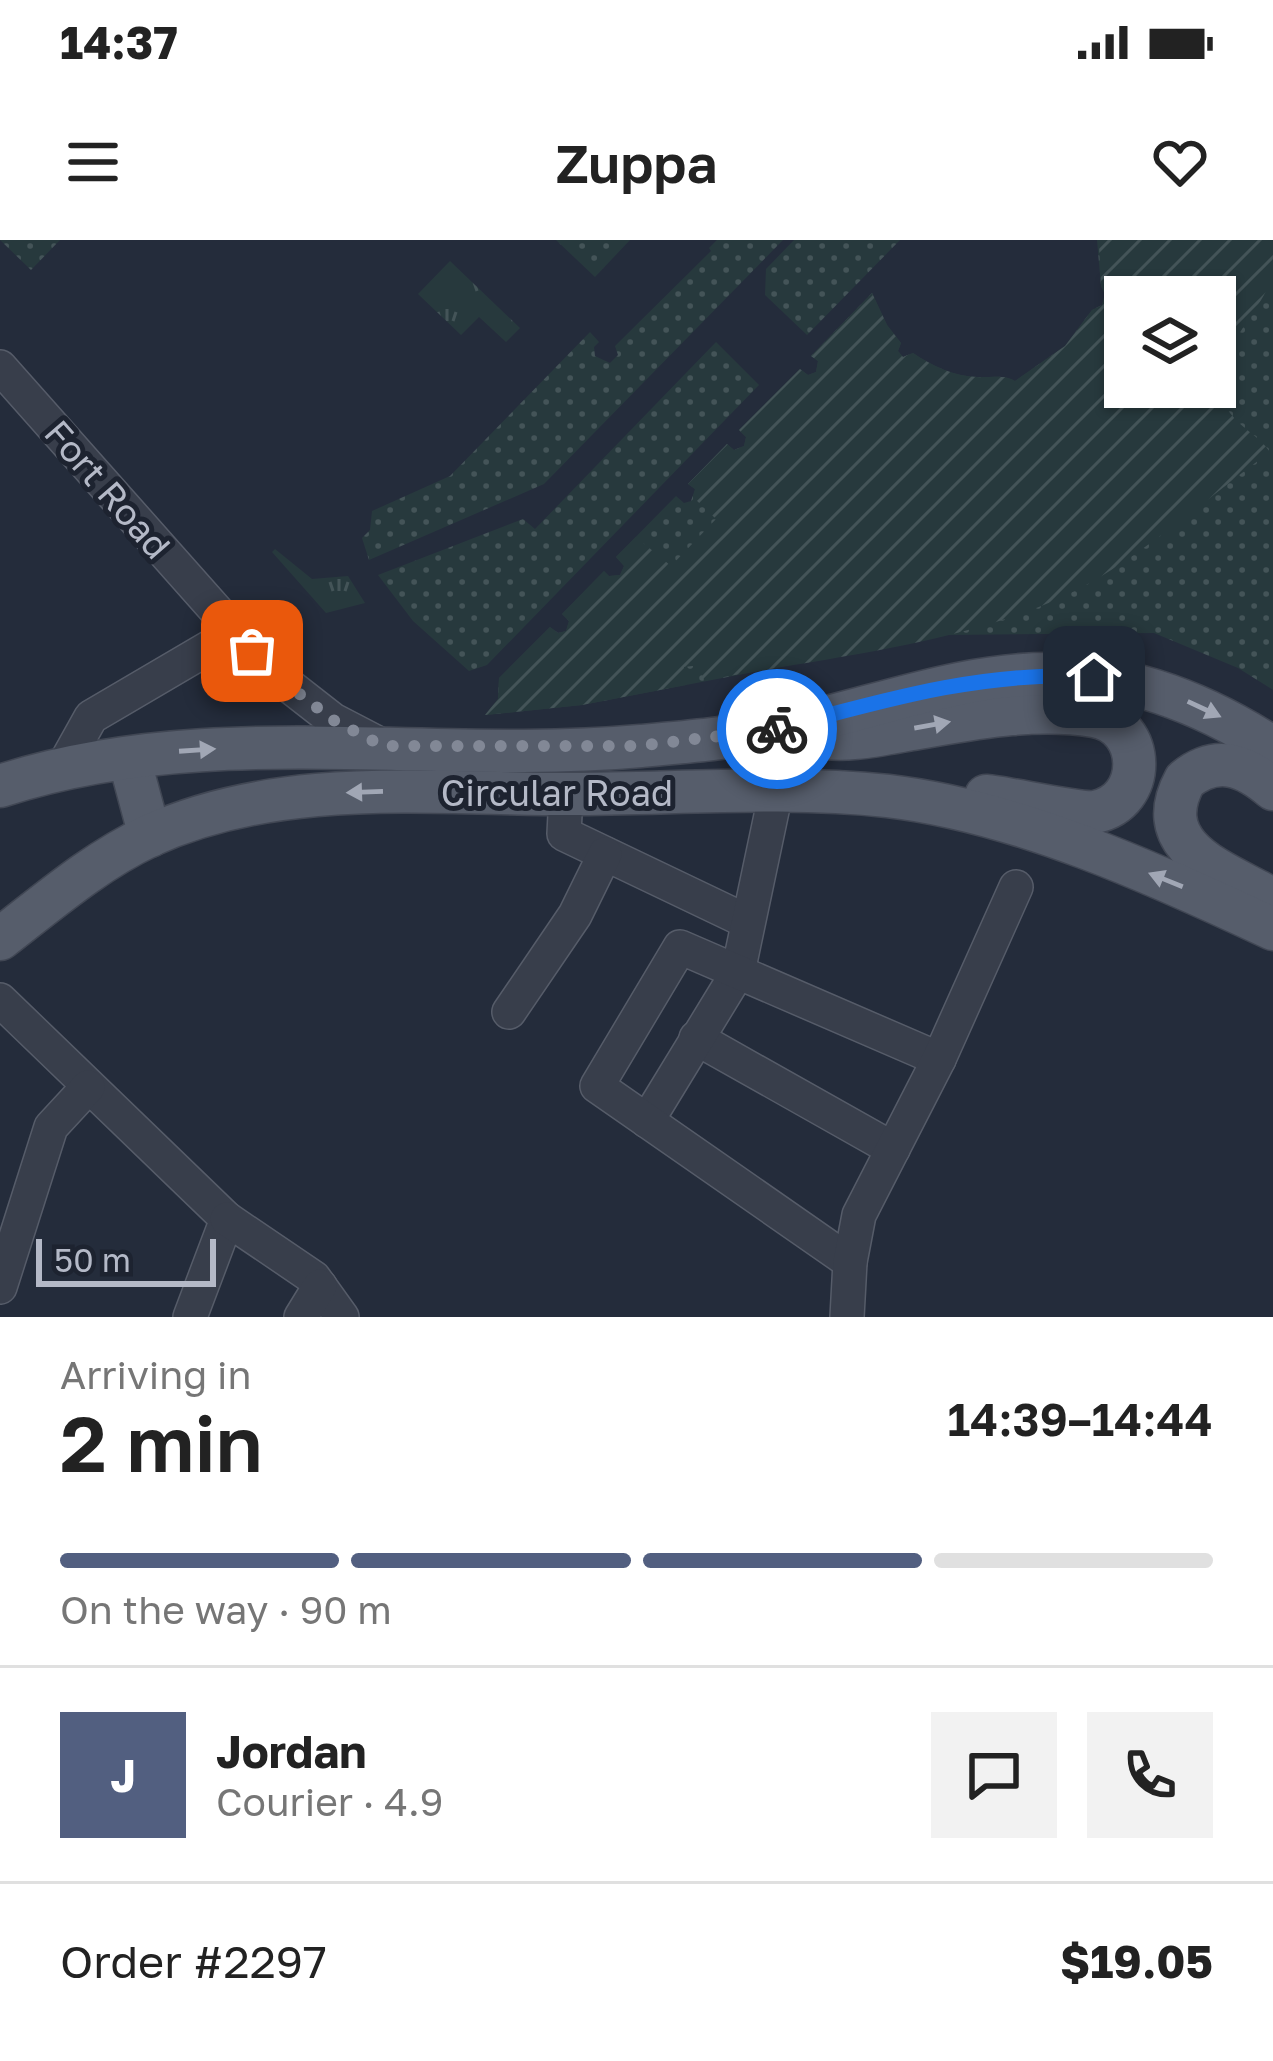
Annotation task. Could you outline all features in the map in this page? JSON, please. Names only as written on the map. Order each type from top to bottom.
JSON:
[{"type":"main road","name":"Circular Road","points":[[0,786],[129,758],[251,746],[638,746],[776,729],[987,679],[1050,674],[1149,688],[1197,705],[1273,748]]},
{"type":"main road","points":[[776,729],[830,740],[988,716],[1078,714],[1100,717],[1119,727],[1134,750],[1133,776],[1123,796],[1091,813],[964,793],[888,796]]},
{"type":"main road","points":[[129,758],[150,836]]},
{"type":"main road","points":[[1273,789],[1234,764],[1214,764],[1185,780],[1175,810],[1187,846],[1199,860],[1273,899]]},
{"type":"main road","name":"Circular Road","points":[[0,939],[88,870],[150,836],[240,808],[369,791],[888,796],[1047,835],[1173,882],[1273,929]]},
{"type":"street","name":"Fort Road","points":[[0,367],[269,670],[333,720],[383,746]]},
{"type":"street","points":[[62,770],[91,717],[234,633]]},
{"type":"street","points":[[647,1121],[738,972],[776,792]]},
{"type":"street","points":[[566,794],[564,834],[746,920]]},
{"type":"street","points":[[509,1012],[574,915],[605,854]]},
{"type":"street","points":[[847,1317],[859,1215],[939,1059],[1016,887]]},
{"type":"street","points":[[850,1262],[597,1087],[680,946],[939,1059]]},
{"type":"street","points":[[0,1000],[227,1219],[314,1277],[342,1317]]},
{"type":"street","points":[[696,1037],[893,1149]]},
{"type":"street","points":[[0,1286],[51,1127],[88,1087]]},
{"type":"street","points":[[190,1317],[227,1219]]},
{"type":"street","points":[[301,1317],[320,1286]]},
{"type":"green space","points":[[0,240],[60,240],[31,270]]},
{"type":"green space","points":[[556,240],[630,240],[595,277]]},
{"type":"green space","points":[[717,240],[783,240],[544,484],[369,560],[362,538],[370,530],[372,511],[450,476],[590,332],[599,342],[595,356],[610,363],[618,355],[615,346]]},
{"type":"green space","points":[[794,240],[900,240],[807,335],[765,295],[766,269]]},
{"type":"green space","points":[[1097,240],[1273,240],[1273,690],[1238,668],[1154,633],[945,635],[582,705],[485,715],[498,699],[499,678],[550,627],[558,633],[566,631],[569,621],[562,614],[604,571],[609,576],[620,575],[624,566],[616,557],[676,496],[684,503],[691,501],[695,489],[688,484],[727,444],[734,450],[744,446],[746,437],[739,430],[800,369],[808,375],[816,372],[818,361],[811,356],[872,293],[901,343],[898,351],[903,357],[913,353],[951,372],[1015,381],[1065,346],[1104,298],[1104,408],[1236,408],[1236,276],[1104,276],[1104,292]]},
{"type":"green space","points":[[1105,240],[1273,240],[1272,277],[1236,340],[1236,276],[1104,276],[1104,292],[1099,246]]},
{"type":"green space","points":[[450,261],[520,328],[506,342],[479,317],[461,335],[418,294]]},
{"type":"green space","points":[[872,293],[901,343],[898,351],[903,357],[913,353],[952,372],[1015,381],[1065,346],[1092,310],[1102,305],[1104,298],[1104,408],[1228,408],[1270,452],[1122,563],[1057,599],[960,632],[704,681],[701,665],[684,667],[686,685],[582,705],[485,715],[498,699],[499,678],[550,627],[558,633],[566,631],[569,621],[562,614],[604,571],[609,576],[620,575],[624,566],[616,557],[636,537],[671,566],[716,519],[694,498],[695,489],[688,484],[727,444],[734,450],[744,446],[746,437],[739,430],[800,369],[808,375],[816,372],[818,361],[811,356]]},
{"type":"green space","points":[[716,342],[759,385],[487,665],[469,671],[413,621],[378,575],[523,519],[535,529]]},
{"type":"green space","points":[[275,549],[312,579],[348,576],[365,603],[326,613],[272,552]]},
{"type":"way so far","points":[[252,651],[333,720],[383,746],[638,746],[777,729]]},
{"type":"route","points":[[777,729],[987,679],[1050,674],[1094,677]]}]
